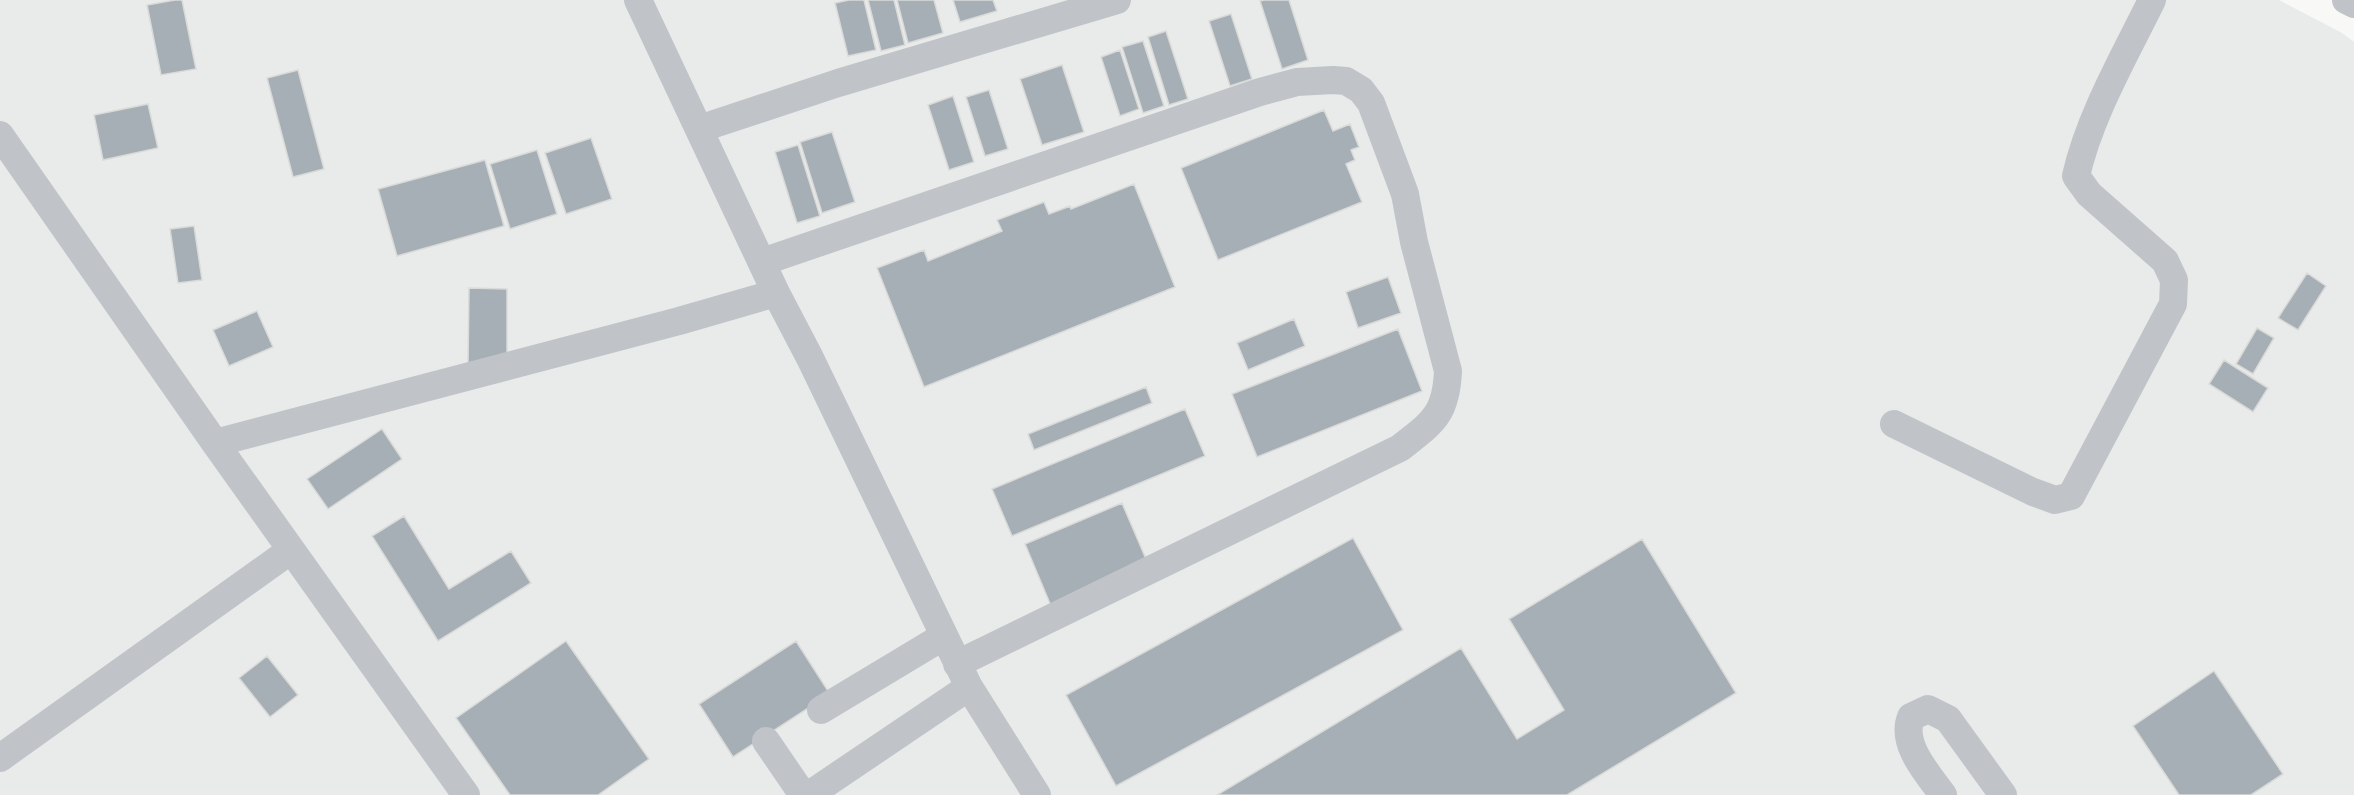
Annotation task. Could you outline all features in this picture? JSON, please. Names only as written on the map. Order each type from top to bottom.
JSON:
[{"type":"street","points":[[638,0],[776,293],[810,358],[963,676],[1037,795]]},
{"type":"street","points":[[699,129],[838,83],[1117,0]]},
{"type":"street","points":[[1894,424],[2033,492],[2055,500],[2071,496],[2174,304],[2174,280],[2165,261],[2089,194],[2076,176],[2081,152],[2110,83],[2152,0]]},
{"type":"street","points":[[2346,0],[2354,4]]},
{"type":"street","points":[[762,262],[1260,92],[1296,82],[1346,81],[1361,90],[1371,103],[1405,194],[1414,242],[1448,371],[1447,391],[1442,409],[1429,426],[1400,448],[963,676],[809,795]]},
{"type":"street","points":[[0,135],[214,443],[466,795]]},
{"type":"street","points":[[214,443],[679,321],[776,293]]},
{"type":"street","points":[[0,758],[291,550]]},
{"type":"street","points":[[821,710],[944,636]]},
{"type":"street","points":[[1943,795],[1918,759],[1910,741],[1907,726],[1911,717],[1928,709],[1948,719],[2003,795]]},
{"type":"street","points":[[766,741],[803,795]]},
{"type":"shaded area","points":[[0,0],[2279,0],[2342,33],[2354,42],[2354,795],[0,795]]},
{"type":"building","points":[[182,0],[196,69],[161,75],[147,5]]},
{"type":"building","points":[[864,0],[876,50],[848,56],[835,3]]},
{"type":"building","points":[[868,0],[894,0],[905,45],[881,51]]},
{"type":"building","points":[[897,0],[934,0],[943,33],[908,43]]},
{"type":"building","points":[[953,0],[993,0],[997,11],[960,22]]},
{"type":"building","points":[[1289,0],[1308,60],[1282,69],[1260,1]]},
{"type":"building","points":[[1231,14],[1252,79],[1230,86],[1209,21]]},
{"type":"building","points":[[1166,31],[1188,99],[1169,105],[1148,37]]},
{"type":"building","points":[[1143,41],[1164,106],[1143,113],[1122,47]]},
{"type":"building","points":[[1120,50],[1139,109],[1120,116],[1101,57]]},
{"type":"building","points":[[1062,65],[1084,132],[1042,145],[1020,79]]},
{"type":"building","points":[[298,70],[324,169],[293,177],[267,78]]},
{"type":"building","points":[[989,90],[1008,149],[985,156],[966,97]]},
{"type":"building","points":[[953,96],[974,162],[949,170],[928,105]]},
{"type":"building","points":[[148,104],[158,148],[103,160],[94,115]]},
{"type":"building","points":[[1324,110],[1333,131],[1350,124],[1359,147],[1351,150],[1355,160],[1346,164],[1362,202],[1218,260],[1181,168]]},
{"type":"building","points":[[832,132],[855,202],[822,213],[800,142]]},
{"type":"building","points":[[591,138],[612,199],[566,214],[545,153]]},
{"type":"building","points":[[798,145],[820,216],[797,223],[775,152]]},
{"type":"building","points":[[537,150],[557,214],[510,229],[490,164]]},
{"type":"building","points":[[485,160],[504,226],[397,256],[378,189]]},
{"type":"building","points":[[1134,184],[1175,287],[924,387],[877,268],[924,250],[928,261],[1002,231],[997,220],[1044,202],[1049,214],[1070,206],[1071,209]]},
{"type":"building","points":[[194,226],[202,280],[178,283],[170,229]]},
{"type":"building","points":[[2307,273],[2326,286],[2298,330],[2278,318]]},
{"type":"building","points":[[1388,277],[1401,313],[1358,328],[1346,292]]},
{"type":"building","points":[[469,288],[507,289],[507,364],[468,364]]},
{"type":"building","points":[[257,311],[273,347],[229,366],[213,330]]},
{"type":"building","points":[[1294,319],[1305,346],[1248,370],[1237,343]]},
{"type":"building","points":[[2257,328],[2274,338],[2253,374],[2236,364]]},
{"type":"building","points":[[1398,329],[1422,391],[1257,457],[1232,394]]},
{"type":"building","points":[[2224,360],[2268,388],[2253,412],[2209,384]]},
{"type":"building","points":[[1146,387],[1152,403],[1034,450],[1028,434]]},
{"type":"building","points":[[1185,409],[1205,456],[1012,536],[992,489]]},
{"type":"building","points":[[382,429],[402,459],[328,509],[307,479]]},
{"type":"building","points":[[1122,503],[1149,566],[1051,606],[1025,544]]},
{"type":"building","points":[[404,516],[449,589],[511,551],[531,583],[438,641],[372,536]]},
{"type":"building","points":[[1353,538],[1403,630],[1116,786],[1066,695]]},
{"type":"building","points":[[1642,539],[1736,693],[1567,795],[1217,795],[1461,648],[1517,739],[1564,710],[1509,619]]},
{"type":"building","points":[[566,641],[649,759],[598,795],[510,795],[456,718]]},
{"type":"building","points":[[796,641],[830,694],[733,757],[699,704]]},
{"type":"building","points":[[267,656],[298,695],[270,717],[239,678]]},
{"type":"building","points":[[2214,671],[2283,774],[2251,795],[2179,795],[2133,726]]}]
